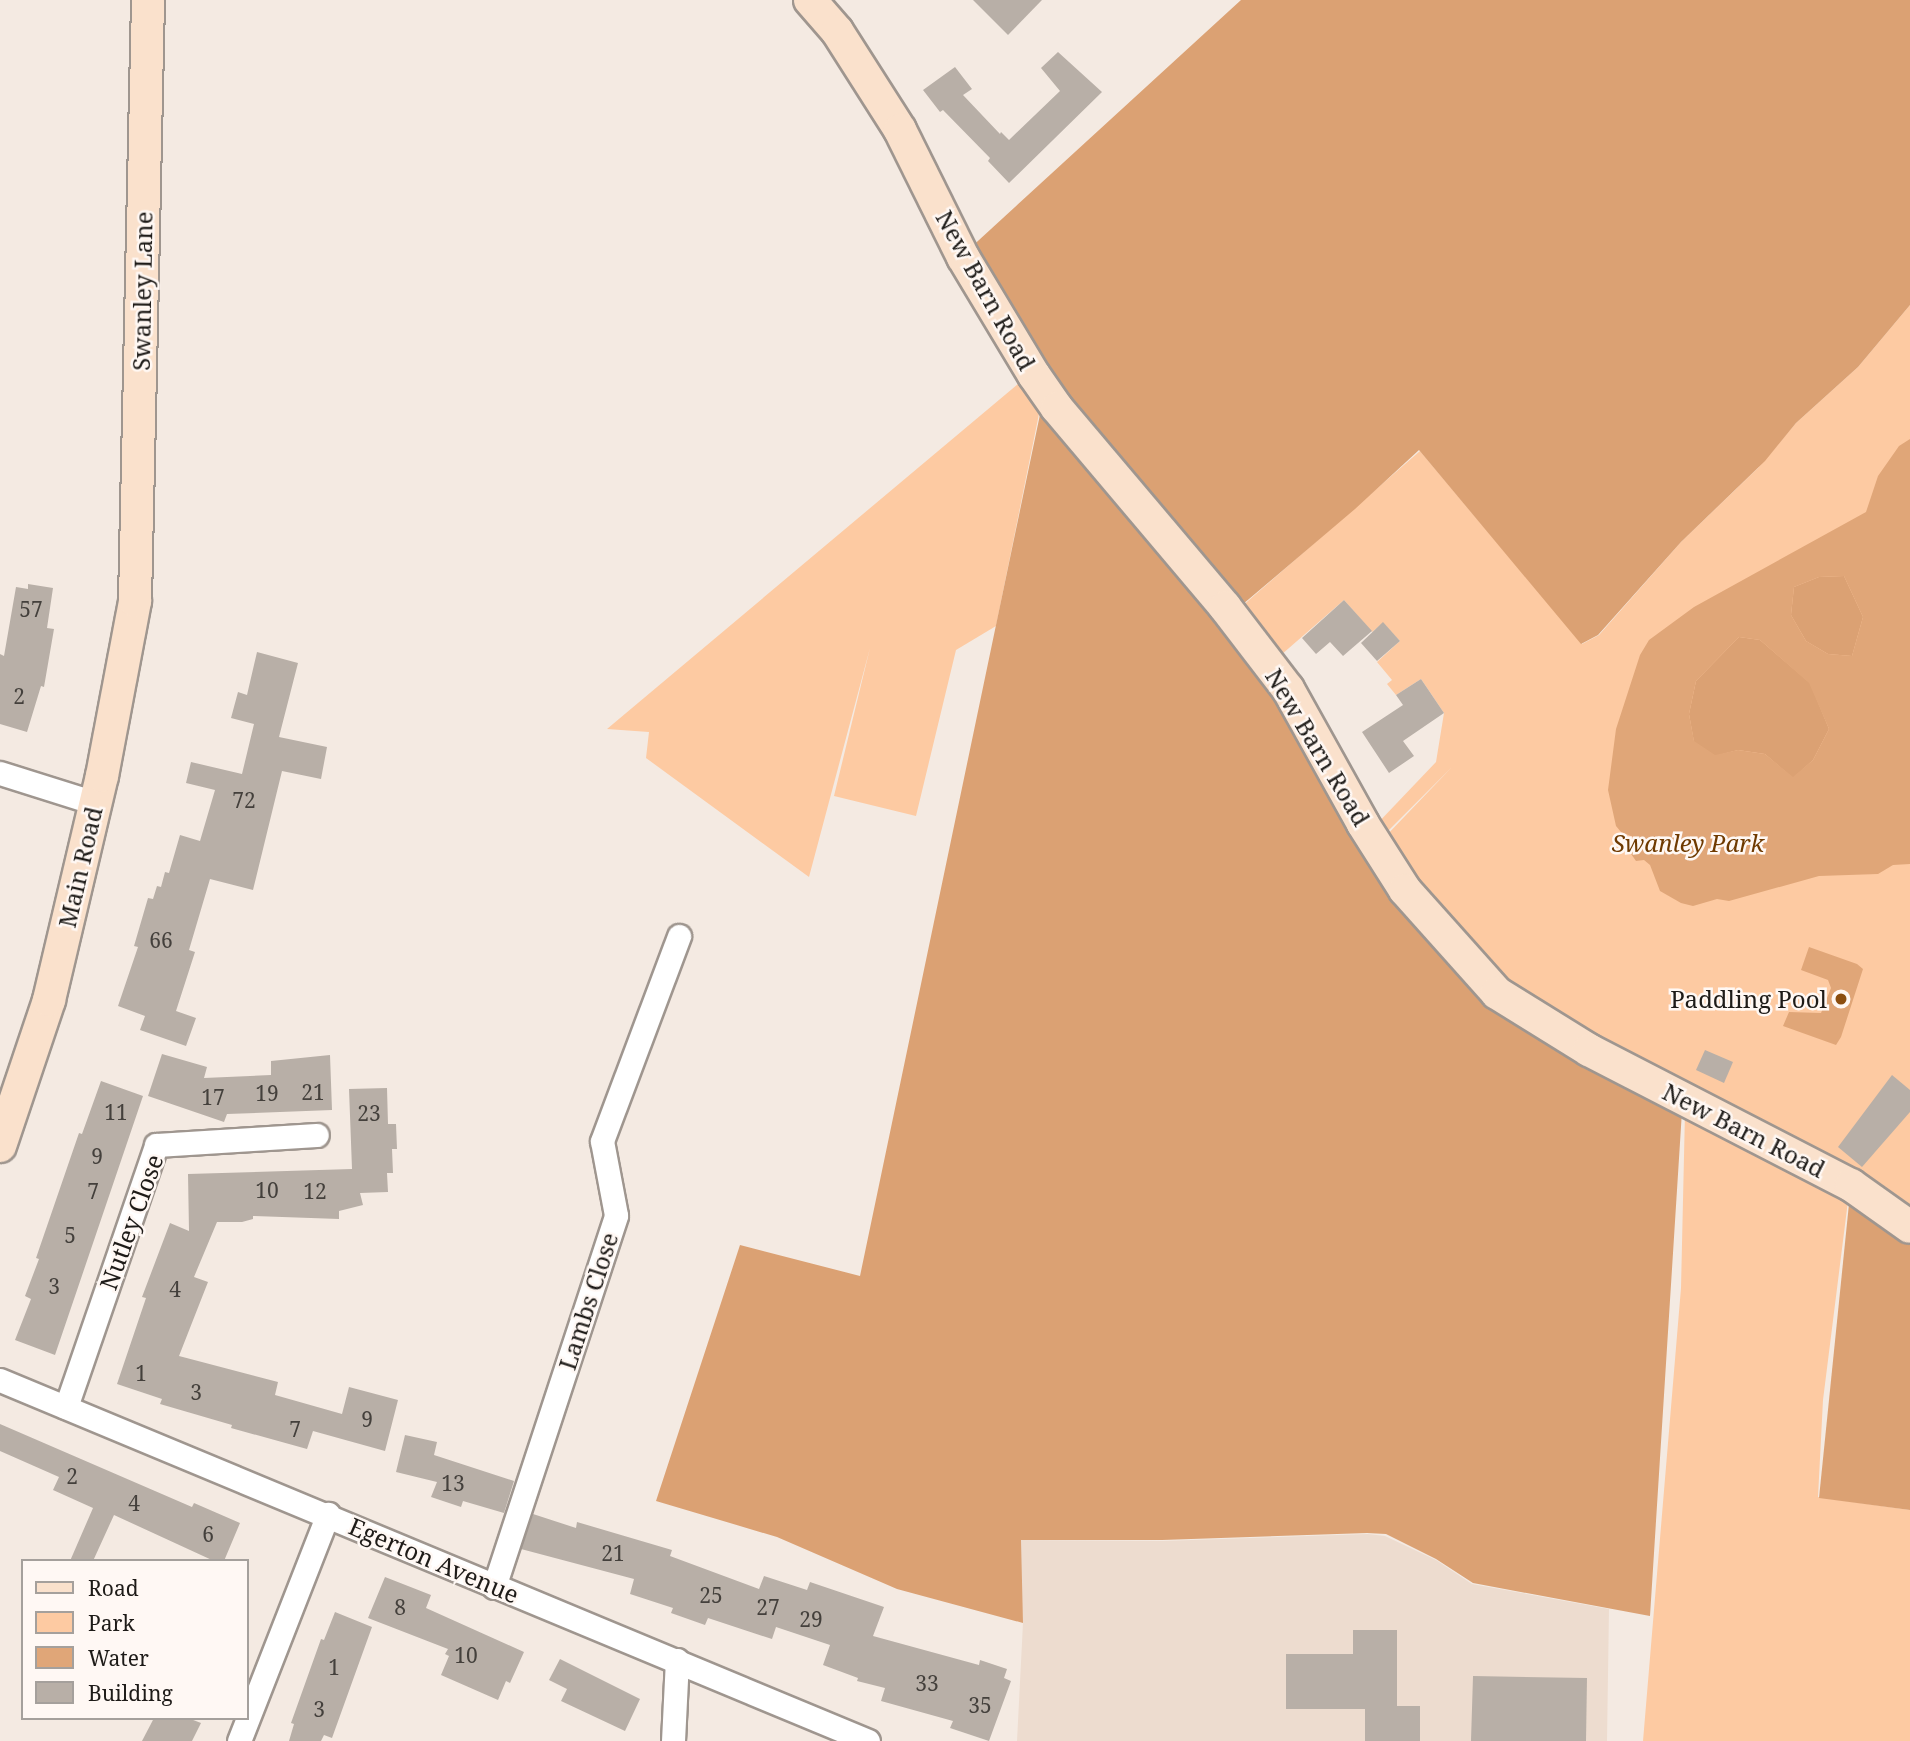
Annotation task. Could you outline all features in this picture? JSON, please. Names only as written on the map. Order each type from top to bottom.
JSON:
[{"type":"street","name":"Swanley Lane","points":[[137,583],[148,0]]},
{"type":"street","name":"New Barn Road","points":[[810,0],[837,31],[900,130],[963,257],[1034,375],[1057,408],[1225,607],[1288,690],[1363,824],[1405,890],[1497,993],[1589,1050],[1851,1185],[1910,1227]]},
{"type":"street","name":"Main Road","points":[[0,1146],[49,1000],[95,803],[137,583]]},
{"type":"street","points":[[0,773],[95,803]]},
{"type":"street","name":"Lambs Close","points":[[494,1587],[616,1215],[602,1141],[679,936]]},
{"type":"street","name":"Nutley Close","points":[[66,1407],[156,1145],[317,1135]]},
{"type":"street","name":"Egerton Avenue","points":[[0,1380],[328,1514],[494,1587],[677,1660],[868,1741]]},
{"type":"street","points":[[248,1718],[328,1514]]},
{"type":"street","points":[[673,1741],[677,1660]]},
{"type":"street","points":[[239,1741],[247,1720]]},
{"type":"shaded area","points":[[1241,0],[1910,0],[1910,305],[1858,367],[1796,423],[1765,461],[1681,542],[1598,635],[1581,644],[1419,450],[1355,509],[1236,610],[1055,393],[967,251]]},
{"type":"shaded area","points":[[1042,405],[1248,650],[1443,949],[1682,1111],[1650,1616],[1473,1583],[1436,1559],[1386,1534],[1367,1533],[1162,1540],[1021,1540],[1023,1623],[897,1589],[777,1537],[656,1501],[740,1245],[860,1276]]},
{"type":"shaded area","points":[[1844,576],[1863,617],[1852,656],[1828,654],[1806,641],[1791,615],[1794,587],[1819,577]]},
{"type":"shaded area","points":[[1739,637],[1760,640],[1810,683],[1829,729],[1813,760],[1793,778],[1765,754],[1738,750],[1715,756],[1694,742],[1689,714],[1696,681]]},
{"type":"shaded area","points":[[1850,1194],[1910,1240],[1910,1510],[1819,1498]]},
{"type":"shaded area","points":[[1368,1534],[1385,1536],[1436,1560],[1472,1584],[1609,1609],[1607,1741],[1017,1741],[1023,1623],[1016,1540],[1163,1541]]},
{"type":"green space","name":"Swanley Park","points":[[1910,305],[1910,1210],[1589,1042],[1499,980],[1383,839],[1452,767],[1382,837],[1375,826],[1436,762],[1444,713],[1421,679],[1396,695],[1387,684],[1392,680],[1377,662],[1400,641],[1383,623],[1372,632],[1344,600],[1281,655],[1241,607],[1420,451],[1582,644],[1599,635],[1681,542],[1758,468],[1796,423],[1858,367]]},
{"type":"green space","points":[[1025,378],[1041,404],[996,626],[956,650],[916,816],[834,796],[870,648],[809,877],[646,758],[649,732],[607,729]]},
{"type":"green space","points":[[1685,1112],[1849,1193],[1823,1400],[1818,1497],[1910,1510],[1910,1741],[1643,1741],[1681,1288]]},
{"type":"water","points":[[1910,439],[1910,864],[1893,865],[1878,874],[1819,876],[1729,901],[1717,899],[1693,906],[1681,903],[1660,891],[1650,865],[1644,860],[1636,861],[1629,851],[1633,837],[1621,832],[1616,826],[1608,790],[1616,729],[1640,655],[1649,640],[1694,607],[1866,512],[1878,476],[1899,446]],"holes":[[[1844,576],[1863,617],[1852,656],[1828,654],[1806,641],[1791,615],[1794,587],[1819,577]],[[1739,637],[1760,640],[1809,683],[1829,729],[1813,760],[1793,777],[1765,754],[1738,750],[1715,755],[1694,741],[1689,714],[1696,681]]]},
{"type":"water","name":"Paddling Pool","points":[[1809,947],[1857,964],[1863,969],[1836,1045],[1783,1026],[1789,1012],[1821,1013],[1831,988],[1828,980],[1801,970]]},
{"type":"building","points":[[973,0],[1042,0],[1008,35]]},
{"type":"building","points":[[1058,52],[1102,92],[1009,183],[988,161],[990,158],[943,110],[940,112],[923,90],[955,67],[972,89],[963,95],[1009,140],[1060,91],[1041,68]]},
{"type":"building","points":[[28,584],[53,588],[47,628],[54,629],[44,687],[41,686],[27,732],[0,724],[0,654],[4,656],[16,587],[28,589]]},
{"type":"building","points":[[1344,600],[1372,631],[1343,656],[1330,642],[1316,654],[1302,638]]},
{"type":"building","points":[[1383,622],[1400,641],[1377,661],[1361,643]]},
{"type":"building","points":[[257,652],[298,663],[279,737],[327,747],[321,779],[282,771],[253,890],[210,879],[189,950],[195,952],[176,1011],[196,1018],[186,1046],[140,1030],[145,1016],[118,1006],[138,947],[134,946],[148,898],[153,899],[157,886],[161,887],[165,872],[169,873],[180,835],[200,841],[215,790],[186,783],[191,762],[242,774],[254,724],[231,718],[238,692],[247,695]]},
{"type":"building","points":[[1421,679],[1444,713],[1403,741],[1414,756],[1389,773],[1362,732],[1403,705],[1396,695]]},
{"type":"building","points":[[1705,1050],[1733,1062],[1724,1083],[1696,1070]]},
{"type":"building","points":[[162,1054],[207,1067],[204,1078],[271,1075],[271,1061],[330,1055],[332,1110],[227,1114],[224,1122],[148,1096]]},
{"type":"building","points":[[1892,1075],[1910,1090],[1910,1112],[1862,1167],[1838,1147]]},
{"type":"building","points":[[101,1081],[143,1096],[55,1355],[15,1340],[31,1299],[25,1296],[39,1259],[36,1258],[79,1133],[82,1134]]},
{"type":"building","points":[[387,1088],[388,1124],[396,1124],[397,1149],[392,1149],[393,1173],[387,1173],[388,1192],[360,1193],[363,1205],[339,1211],[339,1219],[253,1216],[253,1219],[242,1222],[217,1222],[194,1277],[208,1282],[179,1356],[278,1382],[275,1395],[342,1414],[349,1387],[398,1400],[385,1451],[313,1431],[307,1449],[231,1428],[232,1425],[160,1404],[162,1399],[117,1384],[146,1298],[142,1297],[170,1223],[189,1231],[188,1174],[352,1169],[349,1089]]},
{"type":"building","points":[[0,1424],[192,1507],[194,1503],[240,1523],[225,1559],[210,1559],[114,1515],[94,1559],[71,1559],[93,1508],[53,1490],[59,1477],[0,1451]]},
{"type":"building","points":[[405,1435],[437,1442],[434,1455],[514,1481],[504,1513],[463,1501],[461,1507],[431,1497],[437,1482],[396,1472]]},
{"type":"building","points":[[533,1514],[576,1528],[577,1522],[672,1550],[670,1556],[759,1589],[764,1576],[807,1590],[810,1582],[884,1607],[873,1636],[979,1665],[980,1660],[1007,1669],[1004,1678],[1011,1681],[989,1741],[950,1728],[953,1721],[881,1701],[885,1688],[857,1681],[858,1678],[823,1665],[830,1645],[776,1627],[772,1639],[708,1618],[705,1625],[671,1613],[673,1608],[630,1594],[634,1579],[521,1549]]},
{"type":"building","points":[[385,1577],[431,1595],[426,1608],[524,1652],[510,1683],[506,1681],[498,1700],[441,1675],[449,1656],[445,1654],[448,1649],[368,1618]]},
{"type":"building","points":[[335,1612],[372,1627],[332,1738],[324,1735],[321,1741],[289,1741],[294,1724],[291,1723],[321,1639],[324,1640]]},
{"type":"building","points":[[1353,1630],[1397,1630],[1397,1706],[1420,1706],[1420,1741],[1365,1741],[1365,1709],[1286,1709],[1286,1654],[1353,1654]]},
{"type":"building","points":[[560,1659],[640,1699],[625,1731],[561,1701],[567,1689],[549,1680]]},
{"type":"building","points":[[1473,1676],[1587,1678],[1586,1741],[1471,1741]]},
{"type":"building","points":[[153,1720],[193,1720],[201,1723],[192,1741],[142,1741]]},
{"type":"place","name":"Paddling Pool","points":[[1841,999]]}]
